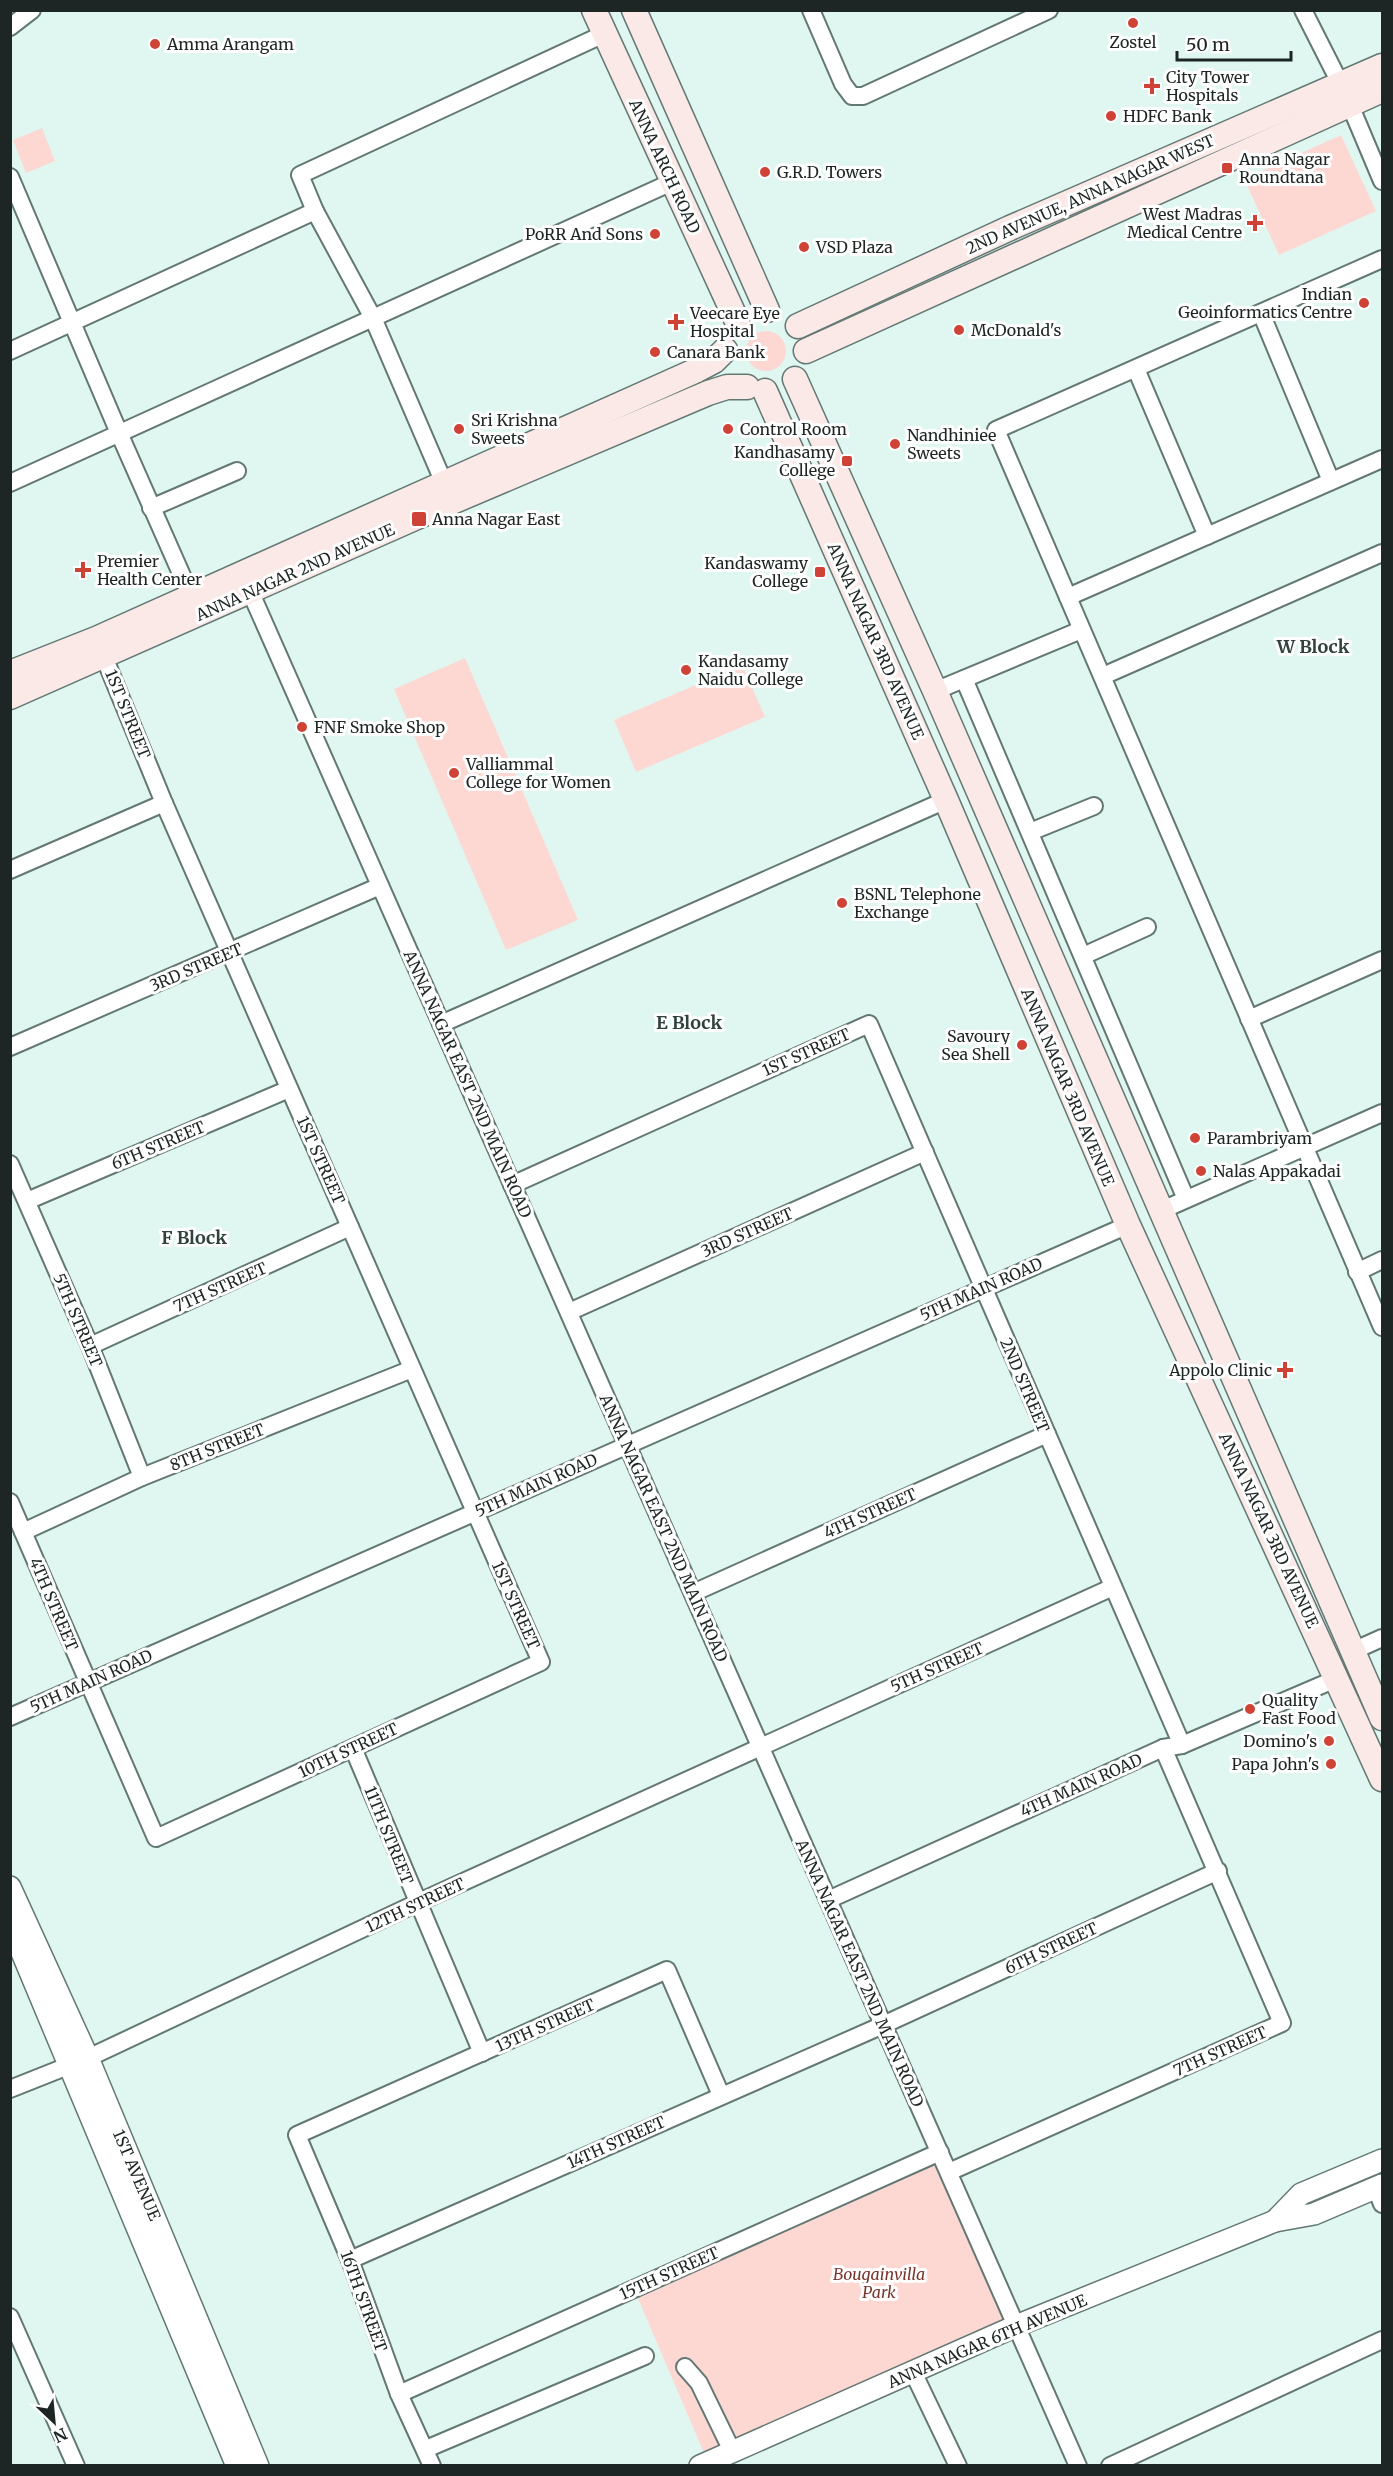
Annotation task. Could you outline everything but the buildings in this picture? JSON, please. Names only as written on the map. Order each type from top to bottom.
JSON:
[{"type":"main road","name":"ANNA ARCH ROAD","points":[[594,10],[734,314]]},
{"type":"main road","points":[[634,10],[763,301],[798,326],[804,338],[805,361],[795,378],[781,388],[756,389],[734,375],[725,350],[734,314],[751,313],[763,301]]},
{"type":"main road","name":"2ND AVENUE, ANNA NAGAR WEST","points":[[806,351],[1345,95],[1383,66]]},
{"type":"main road","name":"2ND AVENUE, ANNA NAGAR WEST","points":[[798,326],[1010,228],[1345,95],[1383,90]]},
{"type":"main road","name":"ANNA NAGAR 2ND AVENUE","points":[[10,697],[191,596],[697,370],[714,361],[725,350]]},
{"type":"main road","name":"ANNA NAGAR 3RD AVENUE","points":[[795,378],[935,691],[1383,1718]]},
{"type":"main road","name":"ANNA NAGAR 2ND AVENUE","points":[[10,673],[100,648],[250,591],[708,393],[727,387],[756,389]]},
{"type":"main road","name":"ANNA NAGAR 3RD AVENUE","points":[[756,389],[946,800],[1128,1225],[1383,1779]]},
{"type":"street","points":[[10,27],[32,10]]},
{"type":"street","points":[[811,10],[843,84],[852,96],[863,96],[1049,10]]},
{"type":"street","points":[[1303,10],[1345,95],[1383,181]]},
{"type":"street","points":[[444,483],[373,318],[315,211],[300,175],[604,34]]},
{"type":"street","points":[[10,177],[14,194],[191,596]]},
{"type":"street","points":[[10,483],[672,182]]},
{"type":"street","points":[[10,351],[315,211]]},
{"type":"street","points":[[1383,259],[996,430],[1383,1328]]},
{"type":"street","points":[[1262,313],[1331,482]]},
{"type":"street","points":[[1136,369],[1207,536]]},
{"type":"street","points":[[1068,597],[1383,459]]},
{"type":"street","points":[[151,508],[237,471]]},
{"type":"street","points":[[1103,676],[1383,554]]},
{"type":"street","name":"ANNA NAGAR EAST 2ND MAIN ROAD","points":[[250,591],[1078,2466]]},
{"type":"street","points":[[935,691],[1081,630]]},
{"type":"street","name":"1ST STREET","points":[[100,648],[164,803],[541,1662]]},
{"type":"street","points":[[964,679],[1186,1199]]},
{"type":"street","points":[[441,1024],[946,800]]},
{"type":"street","points":[[10,870],[164,803]]},
{"type":"street","points":[[1029,832],[1094,806]]},
{"type":"street","name":"3RD STREET","points":[[10,1047],[380,886]]},
{"type":"street","points":[[1083,956],[1147,927]]},
{"type":"street","points":[[1249,1019],[1383,960]]},
{"type":"street","name":"1ST STREET","points":[[512,1185],[869,1024]]},
{"type":"street","name":"2ND STREET","points":[[869,1024],[1182,1745]]},
{"type":"street","name":"6TH STREET","points":[[27,1201],[289,1089]]},
{"type":"street","points":[[1160,1211],[1383,1113]]},
{"type":"street","name":"3RD STREET","points":[[569,1312],[925,1152]]},
{"type":"street","name":"5TH STREET","points":[[10,1164],[90,1346],[142,1477]]},
{"type":"street","name":"5TH MAIN ROAD","points":[[10,1717],[1128,1225]]},
{"type":"street","name":"7TH STREET","points":[[90,1346],[350,1227]]},
{"type":"street","points":[[1357,1272],[1383,1260]]},
{"type":"street","name":"8TH STREET","points":[[23,1532],[142,1477],[412,1369]]},
{"type":"street","name":"4TH STREET","points":[[693,1593],[1047,1434]]},
{"type":"street","name":"4TH STREET","points":[[10,1502],[156,1838]]},
{"type":"street","name":"5TH STREET","points":[[761,1747],[1113,1587]]},
{"type":"street","points":[[1353,1651],[1383,1638]]},
{"type":"street","name":"10TH STREET","points":[[156,1838],[541,1662]]},
{"type":"street","name":"4TH MAIN ROAD","points":[[828,1900],[1163,1748],[1182,1745],[1338,1678]]},
{"type":"street","name":"12TH STREET","points":[[10,2089],[79,2061],[417,1903],[761,1747]]},
{"type":"street","name":"11TH STREET","points":[[353,1748],[482,2054]]},
{"type":"street","name":"7TH STREET","points":[[949,2172],[1282,2023],[1163,1748]]},
{"type":"street","name":"6TH STREET","points":[[883,2025],[1218,1871]]},
{"type":"street","name":"1ST AVENUE","points":[[10,1887],[237,2466]]},
{"type":"street","name":"1ST AVENUE","points":[[10,1924],[79,2061],[258,2466]]},
{"type":"street","name":"13TH STREET","points":[[297,2135],[668,1970],[721,2095]]},
{"type":"street","name":"14TH STREET","points":[[350,2260],[883,2025]]},
{"type":"street","name":"16TH STREET","points":[[297,2135],[350,2260],[399,2394],[432,2466]]},
{"type":"street","name":"15TH STREET","points":[[399,2394],[940,2152]]},
{"type":"street","name":"ANNA NAGAR 6TH AVENUE","points":[[1275,2221],[1301,2194],[1383,2160]]},
{"type":"street","name":"ANNA NAGAR 6TH AVENUE","points":[[700,2466],[1016,2326],[1275,2221],[1314,2214],[1380,2192]]},
{"type":"street","points":[[10,2317],[76,2466]]},
{"type":"street","points":[[1110,2466],[1383,2340]]},
{"type":"street","points":[[426,2449],[645,2356]]},
{"type":"street","points":[[685,2367],[699,2383],[732,2451]]},
{"type":"street","points":[[913,2372],[958,2466]]},
{"type":"green space","points":[[42,128],[55,161],[26,173],[13,140]]},
{"type":"green space","points":[[1341,135],[1376,211],[1279,255],[1244,179]]},
{"type":"green space","points":[[766,331],[780,337],[786,351],[780,365],[766,371],[752,365],[746,351],[752,337]]},
{"type":"green space","points":[[465,658],[578,920],[506,950],[394,689]]},
{"type":"green space","points":[[742,665],[765,717],[636,772],[614,720]]},
{"type":"green space","name":"Bougainvilla Park","points":[[938,2162],[1008,2321],[704,2453],[637,2296]]},
{"type":"place","name":"Zostel","points":[[1133,23]]},
{"type":"place","name":"Amma Arangam","points":[[155,44]]},
{"type":"place","name":"City Tower Hospitals","points":[[1152,86]]},
{"type":"place","name":"HDFC Bank","points":[[1111,116]]},
{"type":"place","name":"Anna Nagar Roundtana","points":[[1227,168]]},
{"type":"place","name":"G.R.D. Towers","points":[[765,172]]},
{"type":"place","name":"West Madras Medical Centre","points":[[1255,223]]},
{"type":"place","name":"PoRR And Sons","points":[[655,234]]},
{"type":"place","name":"VSD Plaza","points":[[804,247]]},
{"type":"place","name":"Indian Geoinformatics Centre","points":[[1364,303]]},
{"type":"place","name":"Veecare Eye Hospital","points":[[676,322]]},
{"type":"place","name":"McDonald's","points":[[959,330]]},
{"type":"place","name":"Canara Bank","points":[[655,352]]},
{"type":"place","name":"Sri Krishna Sweets","points":[[459,429]]},
{"type":"place","name":"Control Room","points":[[728,429]]},
{"type":"place","name":"Nandhiniee Sweets","points":[[895,444]]},
{"type":"place","name":"Kandhasamy College","points":[[847,461]]},
{"type":"place","name":"Anna Nagar East","points":[[419,519]]},
{"type":"place","name":"Premier Health Center","points":[[83,570]]},
{"type":"place","name":"Kandaswamy College","points":[[820,572]]},
{"type":"place","name":"Kandasamy Naidu College","points":[[686,670]]},
{"type":"place","name":"FNF Smoke Shop","points":[[302,727]]},
{"type":"place","name":"Valliammal College for Women","points":[[454,773]]},
{"type":"place","name":"BSNL Telephone Exchange","points":[[842,903]]},
{"type":"place","name":"Savoury Sea Shell","points":[[1022,1045]]},
{"type":"place","name":"Parambriyam","points":[[1195,1138]]},
{"type":"place","name":"Nalas Appakadai","points":[[1201,1171]]},
{"type":"place","name":"Appolo Clinic","points":[[1285,1370]]},
{"type":"place","name":"Quality Fast Food","points":[[1250,1709]]},
{"type":"place","name":"Domino's","points":[[1329,1741]]},
{"type":"place","name":"Papa John's","points":[[1331,1764]]},
{"type":"district","name":"W Block","points":[[1313,647]]},
{"type":"district","name":"E Block","points":[[689,1023]]},
{"type":"district","name":"F Block","points":[[194,1238]]}]
